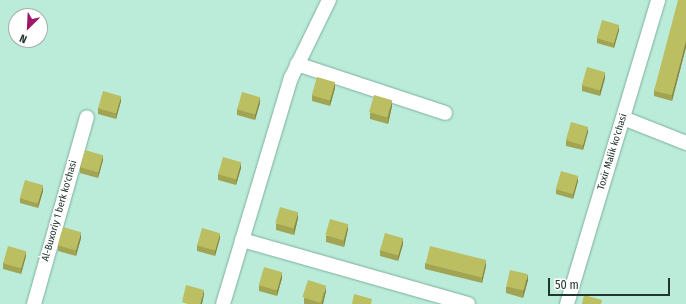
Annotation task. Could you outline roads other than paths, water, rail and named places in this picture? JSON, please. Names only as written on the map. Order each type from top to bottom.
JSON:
[{"type":"street","points":[[223,304],[297,64],[329,0]]},
{"type":"street","name":"Toxir Malik ko'chasi","points":[[567,304],[658,0]]},
{"type":"street","points":[[297,64],[446,113]]},
{"type":"street","name":"Al-Buxoriy 1 berk ko'chasi","points":[[34,304],[87,117]]},
{"type":"street","points":[[623,118],[686,143]]},
{"type":"street","points":[[242,240],[468,304]]}]
